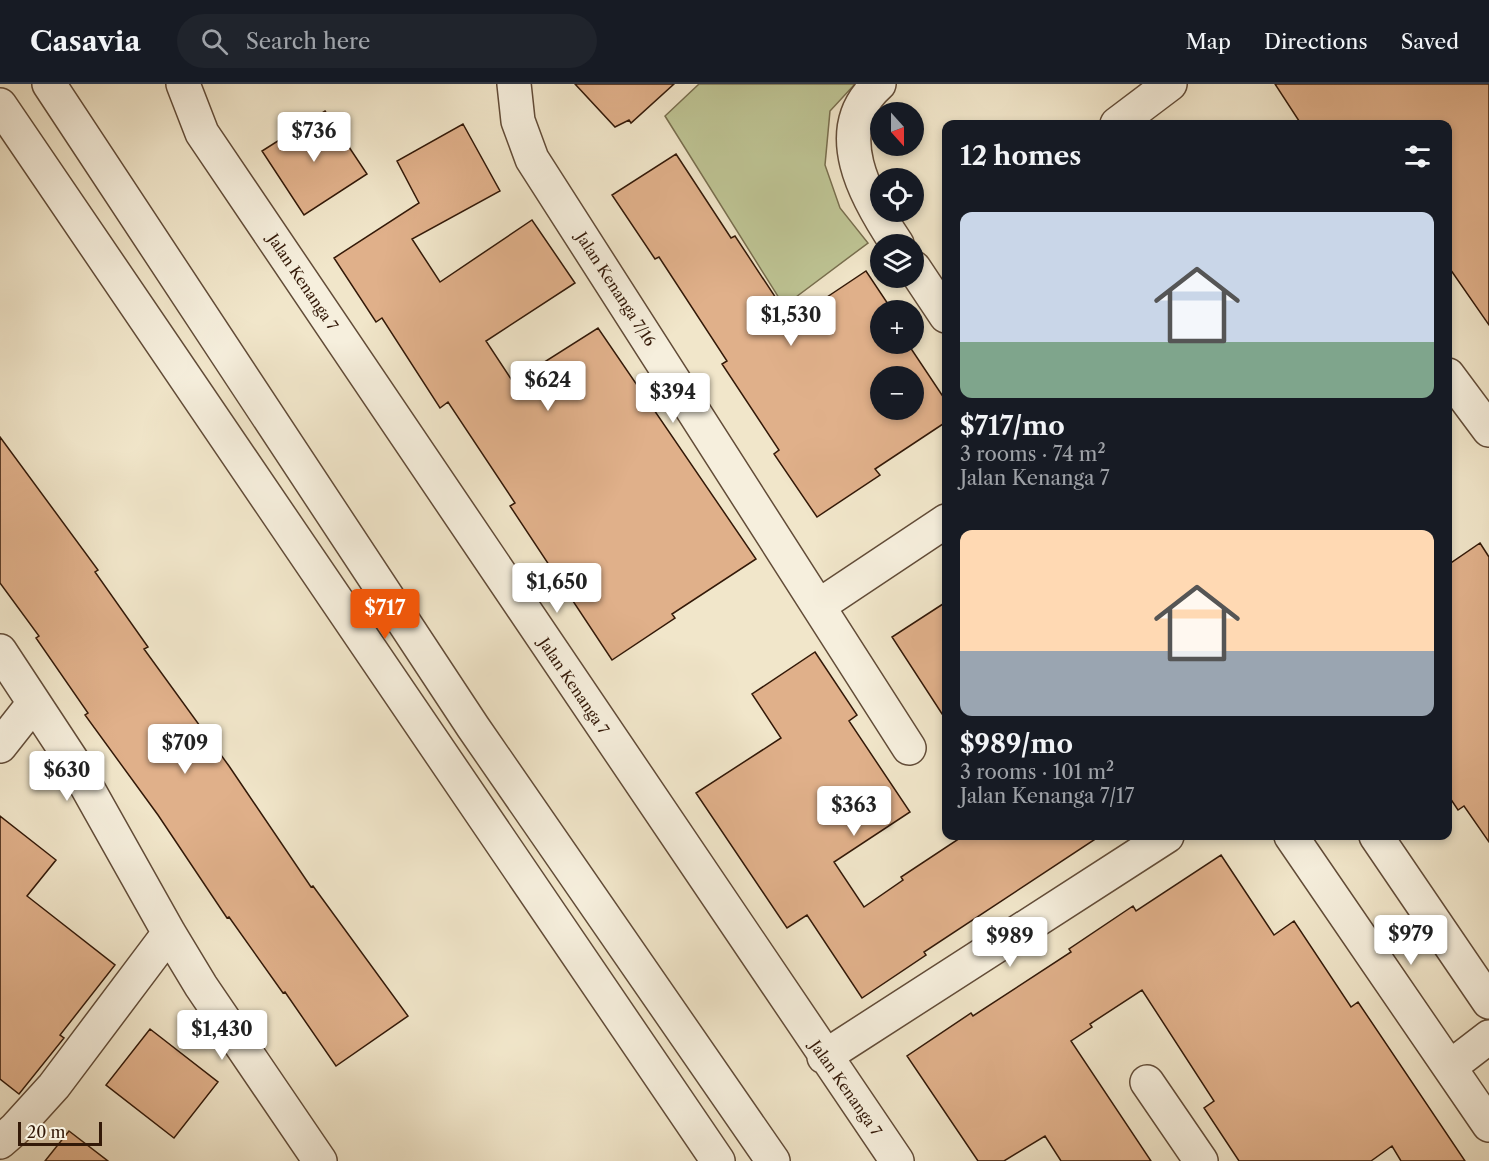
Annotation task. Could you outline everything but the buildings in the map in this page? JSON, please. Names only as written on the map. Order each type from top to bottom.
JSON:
[{"type":"street","points":[[49,84],[466,717],[773,1161]]},
{"type":"street","name":"Jalan Kenanga 7","points":[[183,84],[202,133],[824,1057],[897,1161]]},
{"type":"street","name":"Jalan Kenanga 7/16","points":[[514,84],[518,121],[532,159],[820,605],[909,748]]},
{"type":"street","points":[[879,84],[869,93],[853,125],[857,172],[880,220],[890,234]]},
{"type":"street","points":[[1122,120],[1170,84]]},
{"type":"street","points":[[0,105],[718,1161]]},
{"type":"street","points":[[924,283],[942,310]]},
{"type":"street","points":[[1452,380],[1489,430]]},
{"type":"street","points":[[820,605],[942,524]]},
{"type":"street","points":[[0,651],[96,801],[201,986],[320,1161]]},
{"type":"street","points":[[0,746],[34,703]]},
{"type":"street","points":[[824,1057],[1161,840]]},
{"type":"street","points":[[1294,840],[1489,1125]]},
{"type":"street","points":[[1379,840],[1489,1002]]},
{"type":"street","points":[[0,1142],[54,1086],[169,933]]},
{"type":"street","points":[[1450,1067],[1489,1038]]},
{"type":"street","points":[[1147,1082],[1201,1161]]},
{"type":"green space","points":[[699,84],[855,84],[830,111],[825,165],[840,208],[868,243],[784,306],[665,116]]}]
